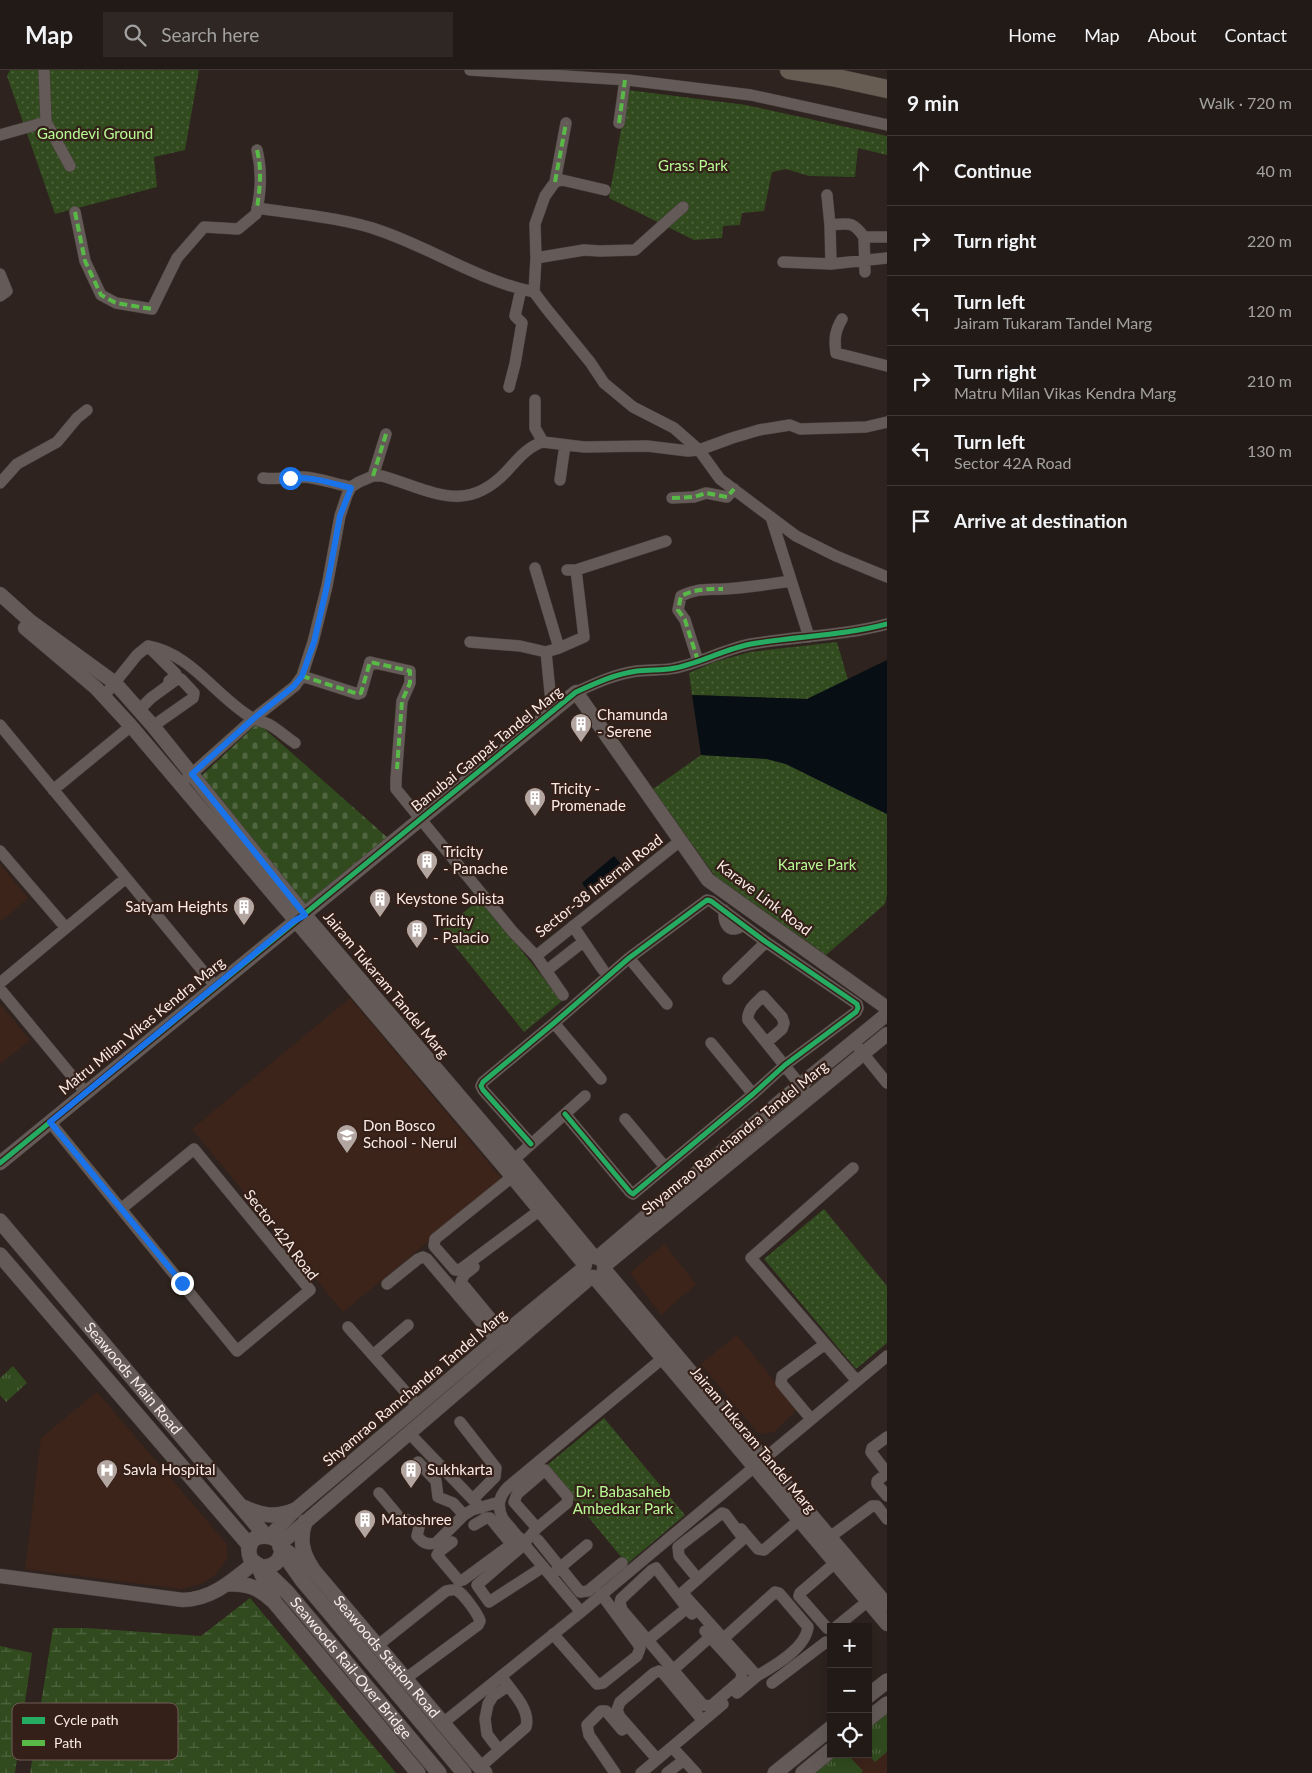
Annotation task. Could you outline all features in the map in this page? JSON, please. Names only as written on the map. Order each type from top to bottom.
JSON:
[{"type":"main road","points":[[789,70],[887,89]]},
{"type":"main road","name":"Seawoods Main Road","points":[[0,1221],[241,1507],[275,1542]]},
{"type":"main road","name":"Seawoods Main Road","points":[[0,1255],[250,1546]]},
{"type":"main road","points":[[241,1507],[265,1516],[280,1515],[295,1510]]},
{"type":"main road","points":[[305,1522],[302,1544],[306,1558],[313,1570]]},
{"type":"main road","points":[[258,1565],[266,1567],[276,1563],[281,1555],[275,1542],[256,1538],[250,1546],[250,1556],[258,1565],[275,1602]]},
{"type":"main road","name":"Seawoods Station Road","points":[[275,1542],[313,1570],[482,1770]]},
{"type":"main road","name":"Seawoods Rail-Over Bridge","points":[[275,1542],[302,1580],[464,1773]]},
{"type":"main road","name":"Seawoods Rail-Over Bridge","points":[[258,1565],[287,1592],[439,1773]]},
{"type":"main road","points":[[229,1584],[251,1586],[265,1593],[275,1602],[418,1773]]},
{"type":"main road","points":[[872,1693],[887,1681]]},
{"type":"main road","points":[[872,1716],[887,1704]]},
{"type":"main road","points":[[775,1773],[827,1731]]},
{"type":"main road","points":[[803,1773],[827,1753]]},
{"type":"street","points":[[44,70],[46,122],[70,166]]},
{"type":"street","points":[[470,70],[625,80],[751,95],[887,125]]},
{"type":"street","points":[[619,123],[625,80]]},
{"type":"street","points":[[0,136],[46,122]]},
{"type":"street","points":[[534,292],[535,224],[544,196],[555,182],[566,124]]},
{"type":"street","points":[[75,212],[85,261],[101,295],[116,303],[152,308],[177,258],[204,227],[238,229],[256,214],[261,181],[257,150]]},
{"type":"street","points":[[555,182],[562,180],[606,190]]},
{"type":"street","points":[[827,195],[831,264]]},
{"type":"street","points":[[536,258],[584,250],[635,250],[683,207]]},
{"type":"street","points":[[257,208],[336,220],[380,231],[498,282],[534,292],[590,362],[604,383],[633,407],[674,428],[699,450],[720,479],[796,536],[836,556],[887,577]]},
{"type":"street","points":[[830,225],[852,224],[864,236],[887,237]]},
{"type":"street","points":[[864,236],[865,267]]},
{"type":"street","points":[[783,262],[865,267],[887,258]]},
{"type":"street","points":[[0,274],[3,294]]},
{"type":"street","points":[[509,387],[522,324],[514,316],[521,289]]},
{"type":"street","points":[[842,319],[836,330],[836,353],[887,366]]},
{"type":"street","points":[[535,400],[535,428],[543,442]]},
{"type":"street","points":[[0,483],[16,464],[58,442],[77,418],[87,410]]},
{"type":"street","points":[[179,784],[294,686],[302,676],[314,642],[340,516],[351,488],[373,476],[382,476],[404,482],[435,495],[451,498],[465,497],[493,484],[524,453],[538,443],[543,442],[593,447],[646,446],[688,451],[699,450],[758,430],[790,425],[800,429],[857,428],[887,422]]},
{"type":"street","points":[[373,476],[386,434]]},
{"type":"street","points":[[560,480],[565,445]]},
{"type":"street","points":[[263,478],[278,480],[302,477],[314,478],[351,488]]},
{"type":"street","points":[[672,498],[694,497],[706,493],[727,497],[734,489]]},
{"type":"street","points":[[771,517],[809,637]]},
{"type":"street","points":[[470,642],[520,646],[546,652],[584,637],[572,570],[666,541]]},
{"type":"street","points":[[535,568],[559,648]]},
{"type":"street","points":[[698,661],[685,620],[678,610],[681,596],[692,591],[705,589],[723,589],[792,581]]},
{"type":"street","name":"Jairam Tukaram Tandel Marg","points":[[0,594],[30,621],[116,683],[192,774],[300,918]]},
{"type":"street","name":"Jairam Tukaram Tandel Marg","points":[[0,606],[104,696],[131,726],[179,784],[300,918],[759,1463],[830,1537],[887,1605]]},
{"type":"street","name":"Banubai Ganpat Tandel Marg","points":[[300,918],[576,692],[606,678],[637,671],[662,671],[685,666],[750,644],[864,630],[887,624]]},
{"type":"street","points":[[104,696],[137,655],[148,646]]},
{"type":"street","points":[[138,709],[176,676],[148,646]]},
{"type":"street","points":[[148,646],[162,649],[180,658],[224,697],[253,719],[271,725],[296,743]]},
{"type":"street","points":[[546,652],[552,712]]},
{"type":"street","name":"Sector-38 Internal Road","points":[[302,676],[358,694],[361,692],[370,662],[410,671],[410,683],[402,701],[396,784],[398,793],[513,932],[536,956],[680,842]]},
{"type":"street","points":[[138,709],[177,679],[181,679],[194,693],[193,698],[153,726]]},
{"type":"street","name":"Karave Link Road","points":[[576,692],[708,880],[887,1008]]},
{"type":"street","points":[[0,726],[216,987]]},
{"type":"street","points":[[53,790],[131,726]]},
{"type":"street","points":[[0,851],[66,928]]},
{"type":"street","points":[[0,983],[126,878]]},
{"type":"street","points":[[531,1144],[483,1090],[481,1084],[629,958],[707,900],[724,910],[766,942],[856,1004],[858,1008],[856,1012],[785,1065],[633,1194],[565,1114]]},
{"type":"street","name":"Matru Milan Vikas Kendra Marg","points":[[0,1163],[300,918]]},
{"type":"street","points":[[573,926],[603,970]]},
{"type":"street","points":[[546,970],[583,942]]},
{"type":"street","points":[[728,979],[766,942]]},
{"type":"street","points":[[536,956],[562,994]]},
{"type":"street","points":[[629,958],[667,1004]]},
{"type":"street","points":[[0,989],[86,1093]]},
{"type":"street","name":"Shyamrao Ramchandra Tandel Marg","points":[[275,1542],[305,1522],[410,1433],[800,1085],[887,1014]]},
{"type":"street","points":[[554,1023],[601,1079]]},
{"type":"street","name":"Shyamrao Ramchandra Tandel Marg","points":[[275,1542],[295,1510],[500,1337],[594,1267],[810,1098],[887,1034]]},
{"type":"street","points":[[853,1041],[887,1083]]},
{"type":"street","points":[[767,1042],[810,1098]]},
{"type":"street","points":[[711,1043],[753,1094]]},
{"type":"street","points":[[541,1212],[461,1270],[455,1270],[434,1246],[435,1239],[510,1168],[531,1144],[585,1096]]},
{"type":"street","points":[[625,1119],[665,1166]]},
{"type":"street","name":"Sector 42A Road","points":[[50,1122],[121,1209],[237,1351],[310,1290],[194,1149],[121,1209]]},
{"type":"street","name":"Jairam Tukaram Tandel Marg","points":[[510,1168],[541,1212],[594,1267]]},
{"type":"street","points":[[853,1168],[751,1258],[857,1381]]},
{"type":"street","points":[[500,1337],[461,1282],[462,1278],[541,1212]]},
{"type":"street","points":[[388,1284],[418,1258],[427,1259],[500,1337]]},
{"type":"street","points":[[373,1355],[408,1325]]},
{"type":"street","points":[[348,1327],[418,1406]]},
{"type":"street","points":[[811,1420],[781,1383],[781,1380],[782,1376],[824,1344]]},
{"type":"street","points":[[622,1563],[588,1592],[578,1591],[514,1502],[517,1494],[542,1466],[668,1354]]},
{"type":"street","points":[[443,1723],[581,1612],[887,1356]]},
{"type":"street","points":[[379,1493],[400,1518],[420,1523],[417,1536],[423,1543],[436,1543],[464,1515],[472,1510],[496,1477],[496,1468],[460,1422]]},
{"type":"street","points":[[410,1433],[477,1503],[499,1502]]},
{"type":"street","points":[[887,1437],[872,1448],[871,1452],[871,1455],[887,1473],[877,1481],[877,1484],[887,1496]]},
{"type":"street","points":[[418,1462],[436,1481],[438,1497],[453,1503],[464,1515]]},
{"type":"street","name":"Jairam Tukaram Tandel Marg","points":[[759,1463],[799,1520],[887,1624]]},
{"type":"street","points":[[542,1466],[504,1490],[499,1502],[499,1512],[521,1543],[581,1612]]},
{"type":"street","points":[[538,1534],[568,1500],[568,1497],[542,1466]]},
{"type":"street","points":[[716,1499],[760,1550],[764,1550],[799,1520]]},
{"type":"street","points":[[830,1537],[872,1506],[877,1506],[887,1519]]},
{"type":"street","points":[[452,1542],[438,1552],[438,1556],[458,1581],[463,1580],[521,1543],[539,1534],[574,1507]]},
{"type":"street","points":[[682,1593],[698,1579],[743,1538],[725,1514],[722,1513],[703,1526],[678,1547],[677,1552],[681,1560],[698,1579]]},
{"type":"street","points":[[694,1517],[703,1526]]},
{"type":"street","points":[[474,1525],[486,1518],[490,1518],[521,1543]]},
{"type":"street","points":[[521,1543],[520,1548],[476,1584],[489,1602],[547,1571],[560,1568],[588,1545]]},
{"type":"street","points":[[650,1554],[682,1593],[702,1621],[710,1636],[742,1672],[741,1680],[711,1706],[703,1705],[622,1610],[621,1599],[652,1570],[656,1568],[660,1572],[687,1608],[702,1621],[723,1639],[757,1676]]},
{"type":"street","points":[[827,1628],[799,1596],[800,1593],[835,1563]]},
{"type":"street","points":[[0,1576],[183,1600],[217,1592],[258,1565]]},
{"type":"street","points":[[377,1646],[446,1591],[452,1589],[458,1591],[479,1616],[480,1622],[405,1679]]},
{"type":"street","points":[[648,1768],[757,1676],[801,1643],[808,1633],[808,1627],[779,1593],[775,1592],[723,1639]]},
{"type":"street","points":[[552,1634],[597,1684],[603,1683],[637,1656],[640,1648],[638,1644],[601,1594]]},
{"type":"street","points":[[841,1623],[868,1601]]},
{"type":"street","points":[[648,1640],[687,1608]]},
{"type":"street","points":[[673,1670],[710,1636]]},
{"type":"street","points":[[768,1669],[774,1681],[827,1642]]},
{"type":"street","points":[[648,1768],[617,1710],[620,1702],[654,1673],[659,1671],[663,1673],[702,1721]]},
{"type":"street","points":[[482,1770],[499,1750],[526,1727],[527,1724],[527,1712],[501,1676]]},
{"type":"street","points":[[499,1750],[487,1734],[485,1719],[488,1704],[493,1696],[508,1686]]},
{"type":"street","points":[[615,1773],[592,1740],[587,1729],[587,1725],[601,1711],[609,1714],[648,1768]]},
{"type":"street","points":[[672,1747],[696,1773]]},
{"type":"street","points":[[667,1773],[684,1760]]},
{"type":"shaded area","points":[[887,660],[887,814],[786,764],[767,759],[701,755],[692,695],[807,699]]},
{"type":"shaded area","points":[[614,856],[621,864],[588,891],[582,883]]},
{"type":"shaded area","points":[[0,864],[28,898],[0,922]]},
{"type":"shaded area","name":"Don Bosco School - Nerul","points":[[350,998],[503,1180],[343,1312],[192,1129]]},
{"type":"shaded area","points":[[0,1004],[30,1040],[0,1064]]},
{"type":"shaded area","points":[[664,1244],[696,1284],[661,1315],[630,1273]]},
{"type":"shaded area","points":[[737,1335],[797,1409],[774,1432],[765,1434],[757,1432],[701,1364]]},
{"type":"shaded area","name":"Savla Hospital","points":[[97,1392],[226,1543],[228,1556],[225,1562],[215,1575],[201,1584],[181,1589],[25,1569],[41,1438]]},
{"type":"shaded area","points":[[887,1704],[887,1773],[803,1773],[827,1757],[872,1758],[872,1716]]},
{"type":"green space","name":"Gaondevi Ground","points":[[10,70],[199,70],[185,150],[154,157],[157,187],[55,214],[7,76]]},
{"type":"green space","name":"Grass Park","points":[[628,90],[746,105],[887,136],[887,155],[858,148],[855,177],[809,176],[786,169],[772,172],[764,211],[742,213],[740,225],[723,226],[722,238],[694,240],[609,198]]},
{"type":"green space","points":[[837,642],[848,680],[807,699],[692,695],[689,673],[714,662],[750,652]]},
{"type":"green space","points":[[258,723],[388,838],[305,905],[198,779]]},
{"type":"green space","name":"Karave Park","points":[[701,755],[767,759],[786,764],[887,814],[887,895],[885,904],[826,955],[715,876],[653,789]]},
{"type":"green space","points":[[480,899],[562,1001],[524,1032],[442,930]]},
{"type":"green space","points":[[824,1209],[887,1286],[887,1343],[856,1369],[764,1259]]},
{"type":"green space","points":[[13,1366],[27,1383],[6,1402],[0,1395],[0,1378]]},
{"type":"green space","name":"Dr. Babasaheb Ambedkar Park","points":[[604,1418],[685,1515],[627,1564],[546,1466]]},
{"type":"green space","points":[[250,1598],[396,1773],[30,1773],[32,1760],[178,1760],[178,1703],[41,1703],[53,1628],[86,1628],[201,1636]]},
{"type":"green space","points":[[0,1646],[32,1653],[25,1703],[12,1703],[12,1760],[17,1760],[15,1773],[0,1773]]},
{"type":"green space","points":[[887,1712],[887,1752],[875,1762],[872,1758],[872,1724]]},
{"type":"green space","points":[[830,1758],[851,1758],[863,1771],[861,1773],[812,1773]]},
{"type":"marked path","points":[[619,123],[625,80]]},
{"type":"marked path","points":[[555,182],[566,123]]},
{"type":"marked path","points":[[257,150],[260,165],[257,208]]},
{"type":"marked path","points":[[75,212],[85,261],[101,295],[116,303],[152,309]]},
{"type":"marked path","points":[[373,476],[386,434]]},
{"type":"marked path","points":[[672,498],[694,497],[706,493],[727,497],[734,489]]},
{"type":"marked path","points":[[698,661],[685,620],[678,610],[681,596],[706,589],[723,589]]},
{"type":"marked path","points":[[302,676],[358,694],[361,693],[370,662],[410,671],[410,683],[402,701],[397,769]]},
{"type":"cycle path","points":[[0,1163],[576,692],[621,674],[642,670],[675,668],[751,644],[853,631],[887,624]]},
{"type":"cycle path","points":[[531,1144],[483,1090],[481,1086],[483,1082],[629,958],[707,900],[857,1004],[856,1012],[785,1065],[633,1194],[565,1114]]},
{"type":"place","name":"Chamunda - Serene","points":[[581,743]]},
{"type":"place","name":"Tricity - Promenade","points":[[535,817]]},
{"type":"place","name":"Tricity - Panache","points":[[427,880]]},
{"type":"place","name":"Keystone Solista","points":[[380,918]]},
{"type":"place","name":"Satyam Heights","points":[[244,926]]},
{"type":"place","name":"Tricity - Palacio","points":[[417,949]]},
{"type":"place","name":"Don Bosco School - Nerul","points":[[347,1154]]},
{"type":"place","name":"Savla Hospital","points":[[107,1489]]},
{"type":"place","name":"Sukhkarta","points":[[411,1489]]},
{"type":"place","name":"Matoshree","points":[[365,1539]]},
{"type":"route","points":[[182,1283],[50,1122],[294,921],[305,915],[192,774],[253,719],[294,686],[302,676],[308,661],[327,586],[340,516],[351,488],[314,478],[290,478]]}]
